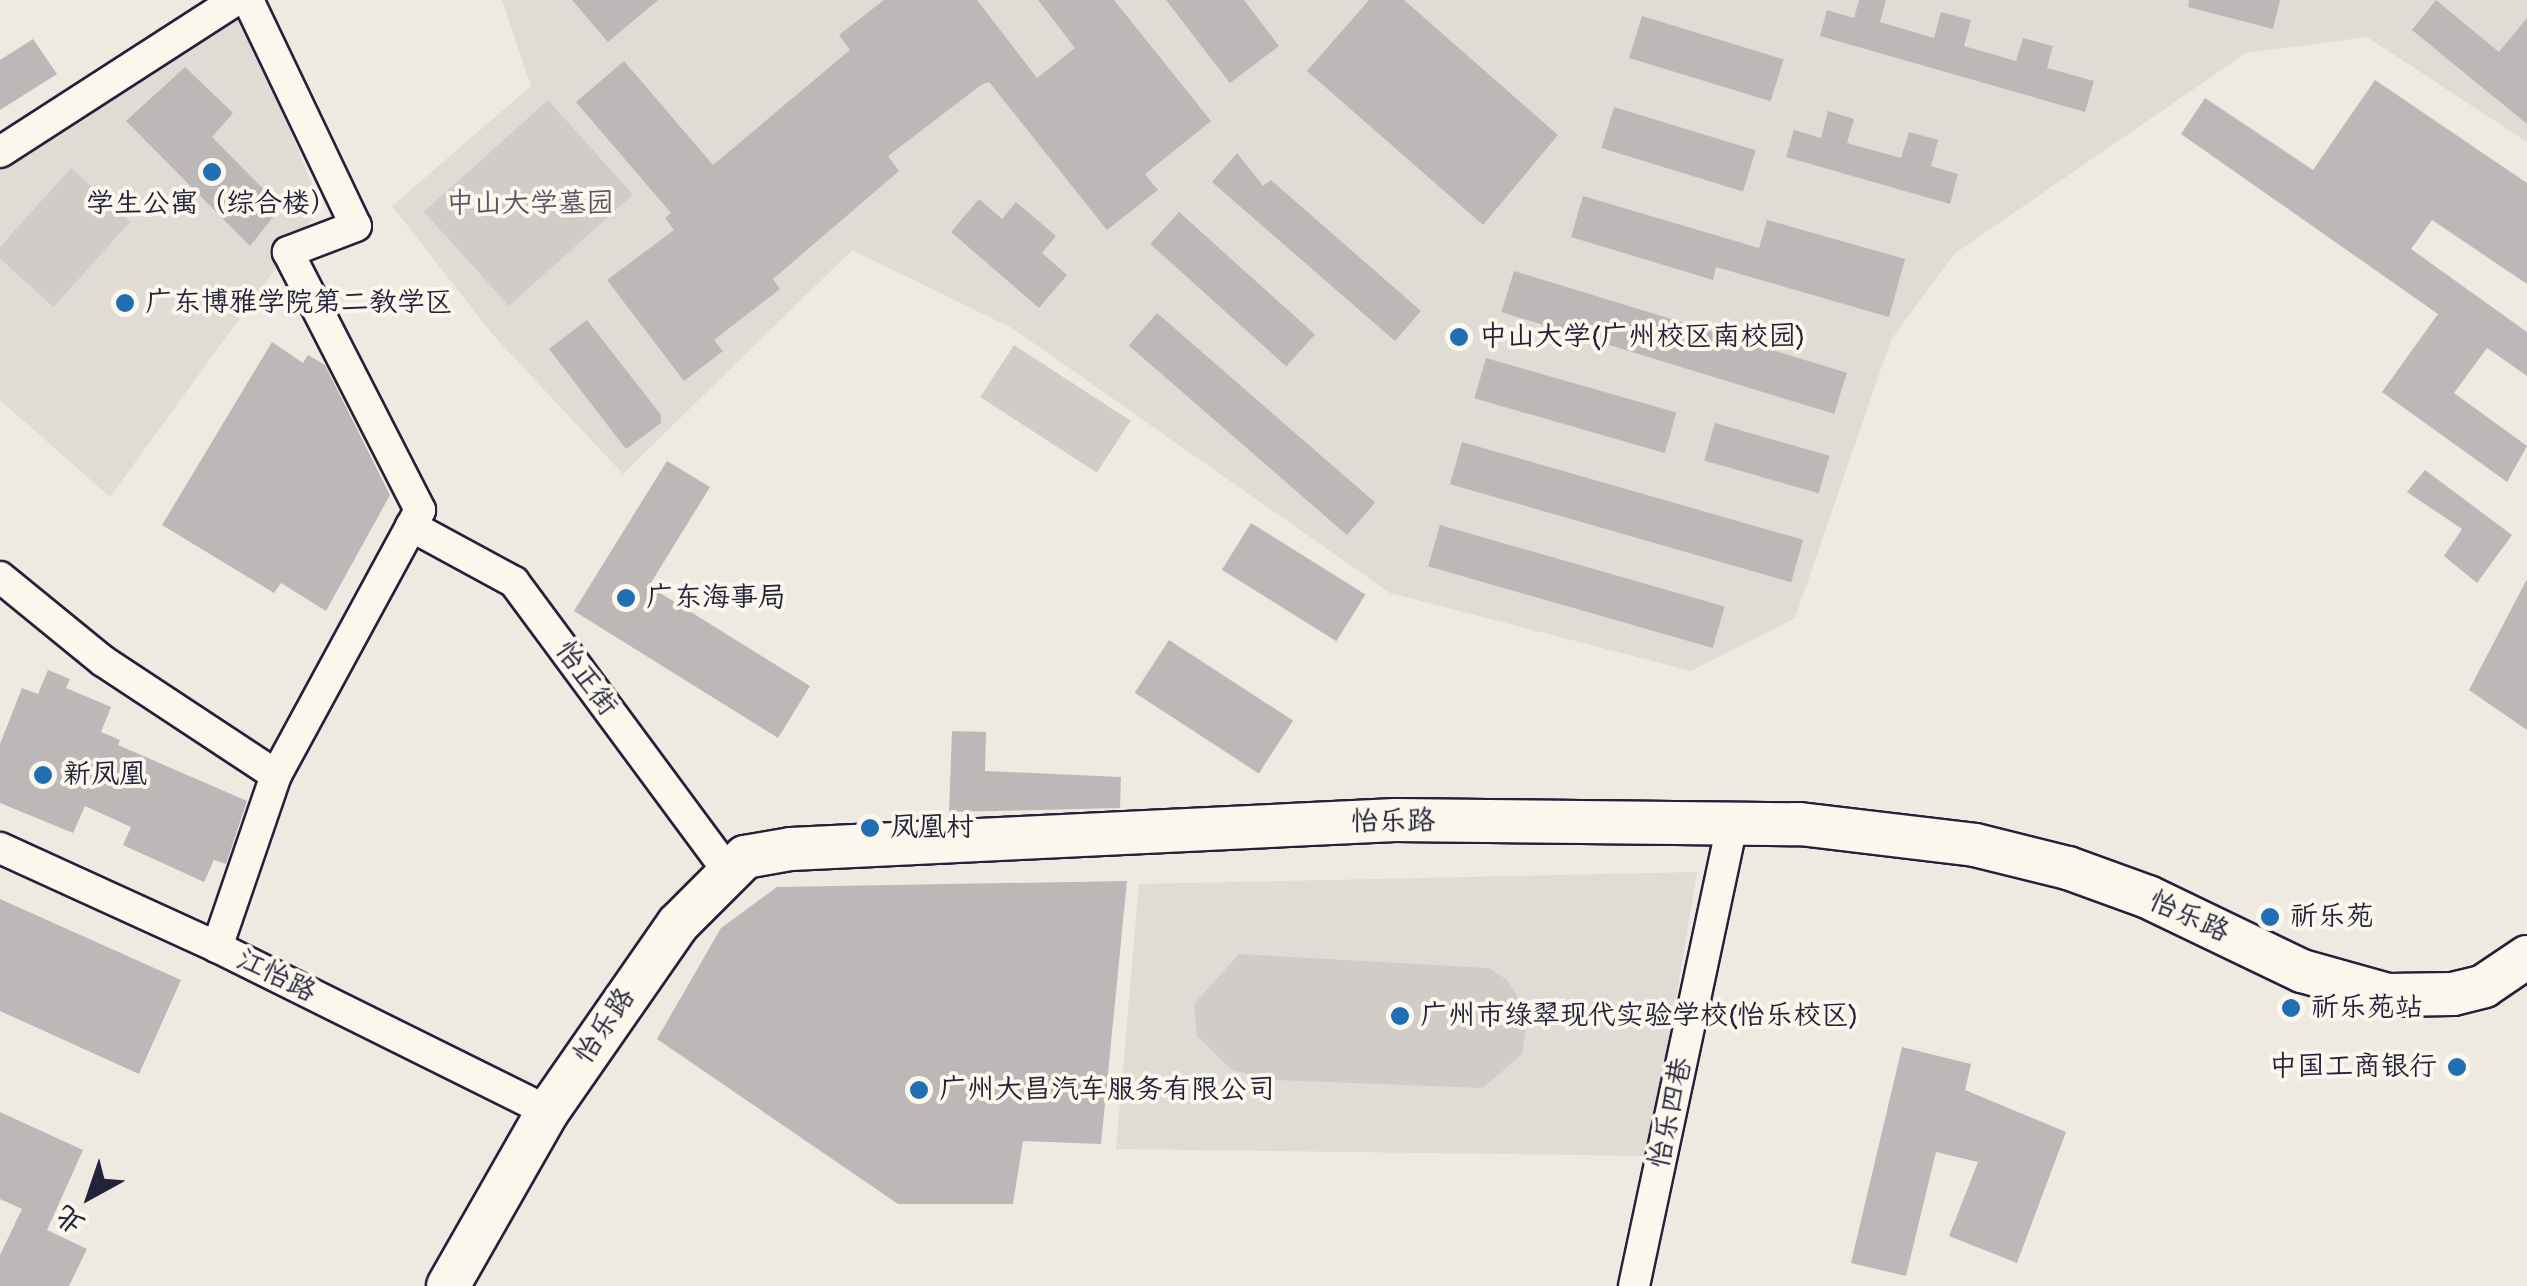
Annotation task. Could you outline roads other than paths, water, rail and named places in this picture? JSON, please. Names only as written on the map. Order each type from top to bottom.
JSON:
[{"type":"street","points":[[0,152],[236,0]]},
{"type":"street","points":[[217,947],[276,776],[420,510],[288,252],[356,226],[248,0]]},
{"type":"street","name":"怡正街","points":[[411,526],[514,582],[728,870]]},
{"type":"street","points":[[0,576],[103,661],[276,776]]},
{"type":"street","name":"怡乐路","points":[[448,1286],[548,1111],[644,969],[728,870],[745,857],[791,849],[1394,820],[1732,823],[1884,831],[2068,868],[2148,898],[2302,970],[2388,995],[2453,994],[2484,986],[2527,957]]},
{"type":"street","name":"怡乐四巷","points":[[1634,1286],[1732,823]]},
{"type":"street","name":"江怡路","points":[[0,848],[217,947],[548,1111]]},
{"type":"place","name":"学生公寓（综合楼）","points":[[212,172]]},
{"type":"place","name":"广东博雅学院第二教学区","points":[[125,303]]},
{"type":"place","name":"中山大学(广州校区南校园)","points":[[1459,337]]},
{"type":"place","name":"广东海事局","points":[[626,598]]},
{"type":"place","name":"新凤凰","points":[[43,775]]},
{"type":"place","name":"凤凰村","points":[[870,828]]},
{"type":"place","name":"祈乐苑","points":[[2270,917]]},
{"type":"place","name":"祈乐苑站","points":[[2291,1008]]},
{"type":"place","name":"广州市绿翠现代实验学校(怡乐校区)","points":[[1400,1016]]},
{"type":"place","name":"中国工商银行","points":[[2457,1067]]},
{"type":"place","name":"广州大昌汽车服务有限公司","points":[[919,1090]]},
{"type":"park label","name":"中山大学墓园","points":[[530,204]]}]
